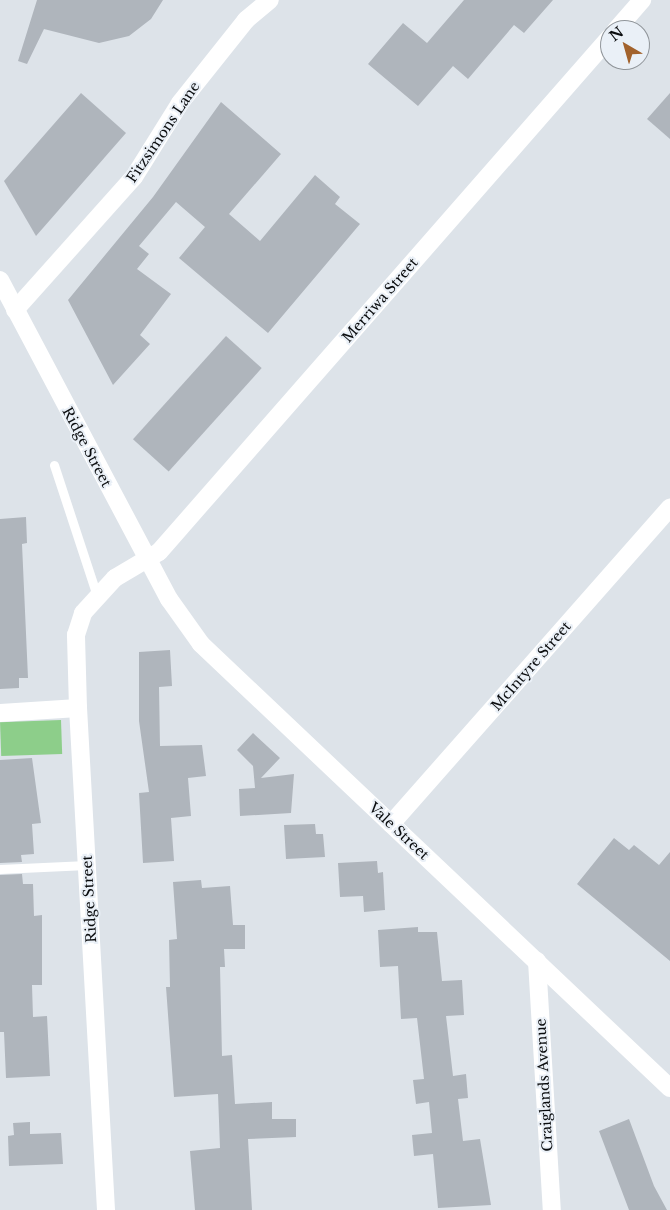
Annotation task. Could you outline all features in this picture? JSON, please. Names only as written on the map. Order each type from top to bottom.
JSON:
[{"type":"street","name":"Fitzsimons Lane","points":[[15,310],[134,177],[180,103],[246,20],[270,0]]},
{"type":"street","points":[[625,20],[642,0]]},
{"type":"street","name":"Merriwa Street","points":[[147,559],[159,552],[600,48]]},
{"type":"street","name":"Ridge Street","points":[[0,280],[147,559]]},
{"type":"street","name":"McIntyre Street","points":[[391,824],[670,507]]},
{"type":"street","points":[[96,593],[147,559]]},
{"type":"street","name":"Vale Street","points":[[147,559],[201,644],[670,1088]]},
{"type":"street","name":"Ridge Street","points":[[96,593],[76,635],[78,708],[106,1210]]},
{"type":"street","points":[[0,713],[78,708]]},
{"type":"street","name":"Craiglands Avenue","points":[[537,961],[552,1210]]},
{"type":"lane","points":[[54,466],[96,593]]},
{"type":"lane","points":[[0,869],[87,864]]},
{"type":"green space","points":[[61,720],[62,754],[1,756],[0,722]]},
{"type":"building","points":[[37,0],[163,0],[151,19],[129,36],[99,43],[44,29],[27,64],[18,61]]},
{"type":"building","points":[[464,0],[553,0],[524,33],[514,25],[468,79],[453,66],[418,106],[368,64],[403,23],[427,43]]},
{"type":"building","points":[[81,93],[126,133],[36,236],[4,181]]},
{"type":"building","points":[[670,93],[670,139],[647,119]]},
{"type":"building","points":[[221,102],[281,154],[229,214],[260,241],[315,175],[340,197],[335,204],[360,224],[268,333],[179,258],[205,227],[176,202],[139,246],[149,254],[137,269],[171,294],[140,335],[150,344],[113,385],[68,300],[153,197]]},
{"type":"building","points":[[226,336],[262,368],[169,471],[133,439]]},
{"type":"building","points":[[26,517],[27,543],[22,544],[28,678],[19,678],[19,688],[0,689],[0,519]]},
{"type":"building","points":[[170,650],[172,686],[159,687],[160,746],[202,745],[206,776],[188,778],[191,816],[171,818],[174,861],[143,863],[139,793],[149,792],[139,721],[139,652]]},
{"type":"building","points":[[253,733],[280,758],[261,778],[294,774],[291,813],[240,816],[239,789],[255,788],[253,766],[237,750]]},
{"type":"building","points":[[32,758],[41,823],[32,824],[34,854],[21,855],[22,862],[0,863],[0,760]]},
{"type":"building","points":[[315,824],[316,834],[323,834],[325,857],[286,859],[284,825]]},
{"type":"building","points":[[614,838],[629,850],[634,845],[659,865],[670,852],[670,961],[577,884]]},
{"type":"building","points":[[377,861],[378,873],[383,872],[385,910],[364,912],[363,896],[340,897],[338,863]]},
{"type":"building","points":[[22,874],[23,884],[33,884],[34,916],[42,915],[42,985],[32,985],[33,1017],[47,1016],[50,1076],[6,1078],[4,1032],[0,1032],[0,875]]},
{"type":"building","points":[[201,880],[202,888],[230,886],[233,925],[245,925],[245,949],[224,949],[225,967],[220,967],[222,1056],[232,1055],[235,1104],[272,1102],[272,1119],[296,1119],[296,1137],[248,1139],[252,1210],[195,1210],[190,1151],[220,1148],[218,1094],[174,1097],[166,987],[170,987],[169,940],[177,939],[173,882]]},
{"type":"building","points":[[418,927],[418,932],[437,932],[442,981],[462,980],[464,1015],[446,1016],[453,1076],[466,1074],[468,1098],[458,1099],[463,1141],[480,1139],[491,1205],[438,1208],[433,1154],[414,1156],[412,1135],[432,1133],[429,1102],[416,1104],[413,1080],[424,1079],[417,1018],[401,1019],[398,966],[380,967],[378,930]]},
{"type":"building","points":[[629,1119],[654,1186],[667,1210],[629,1210],[599,1131]]},
{"type":"building","points":[[30,1122],[30,1134],[61,1133],[63,1164],[9,1166],[8,1136],[14,1135],[13,1123]]}]
